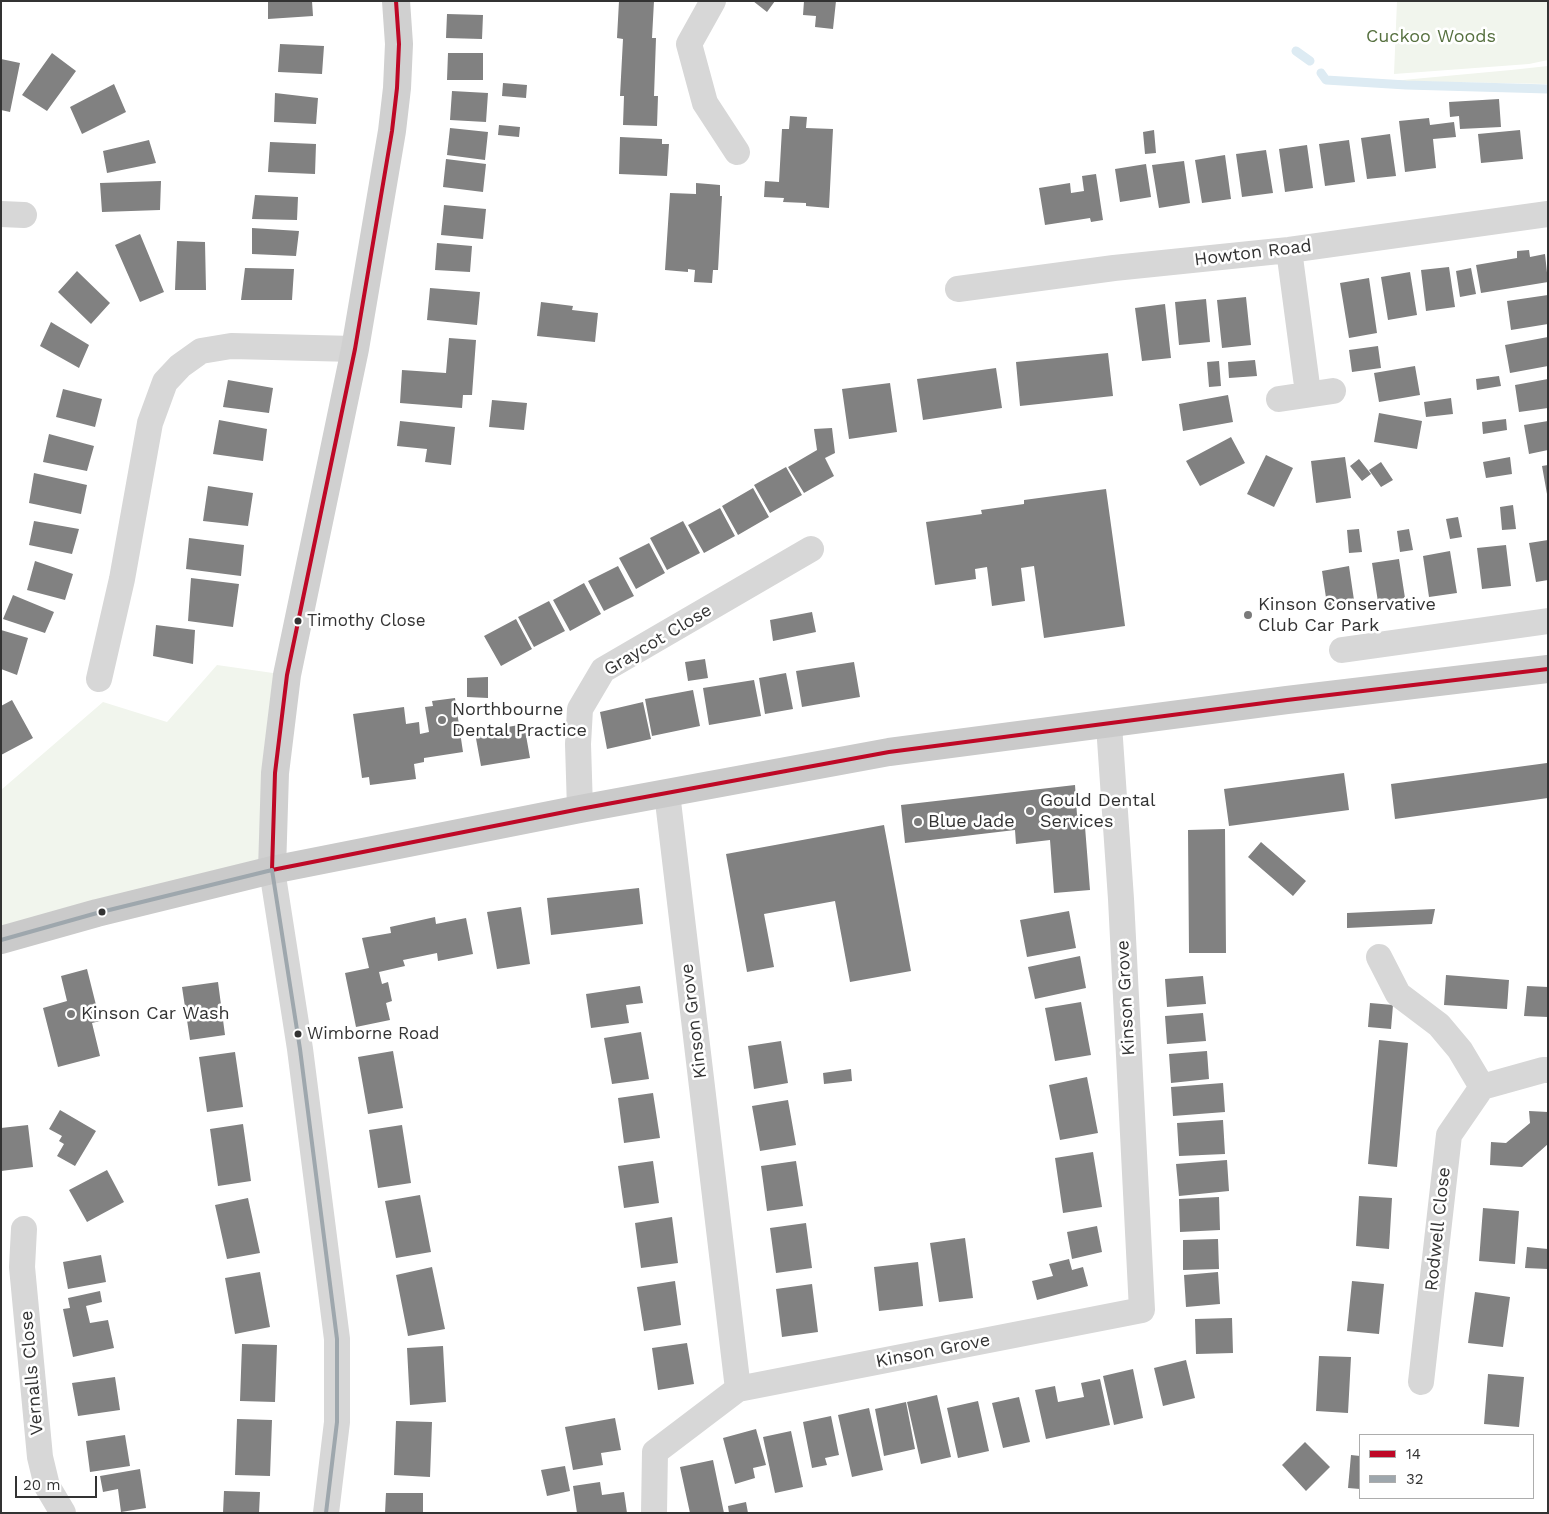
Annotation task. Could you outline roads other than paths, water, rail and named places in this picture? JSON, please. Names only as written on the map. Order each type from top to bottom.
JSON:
[{"type":"main road","points":[[1,940],[97,913],[272,870],[580,809],[889,752],[1109,725],[1296,699],[1548,669]]},
{"type":"street","points":[[326,1513],[337,1422],[337,1339],[302,1059],[272,870],[275,773],[287,675],[355,350],[392,131],[397,88],[399,44],[396,1]]},
{"type":"street","points":[[713,1],[689,44],[705,103],[737,152]]},
{"type":"street","name":"Howton Road","points":[[958,289],[1114,268],[1289,250],[1548,214]]},
{"type":"street","points":[[1279,399],[1321,392],[1289,250]]},
{"type":"street","points":[[99,680],[122,579],[150,423],[165,382],[180,366],[201,350],[231,346],[355,350]]},
{"type":"street","name":"Graycot Close","points":[[580,809],[578,744],[580,710],[602,670],[811,549]]},
{"type":"street","points":[[1342,650],[1548,621]]},
{"type":"street","name":"Kinson Grove","points":[[667,793],[738,1389],[1142,1310],[1121,899],[1109,725]]},
{"type":"street","points":[[1379,957],[1398,994],[1439,1025],[1460,1050],[1482,1087],[1548,1070]]},
{"type":"street","name":"Rodwell Close","points":[[1422,1382],[1449,1135],[1482,1087]]},
{"type":"street","name":"Vernalls Close","points":[[24,1229],[12,1268],[40,1457],[47,1486],[63,1513]]},
{"type":"street","points":[[654,1513],[655,1452],[738,1389]]},
{"type":"waterway","points":[[1296,51],[1310,61]]},
{"type":"waterway","points":[[1321,73],[1326,80],[1406,85],[1548,89]]},
{"type":"place","name":"Kinson Conservative Club Car Park","points":[[1248,615]]},
{"type":"place","name":"Timothy Close","points":[[298,621]]},
{"type":"place","name":"Northbourne Dental Practice","points":[[442,720]]},
{"type":"place","name":"Gould Dental Services","points":[[1030,811]]},
{"type":"place","name":"Blue Jade","points":[[918,822]]},
{"type":"place","name":"Kinson Car Wash","points":[[71,1014]]},
{"type":"place","name":"Wimborne Road","points":[[298,1034]]},
{"type":"park label","name":"Cuckoo Woods","points":[[1431,37]]}]
